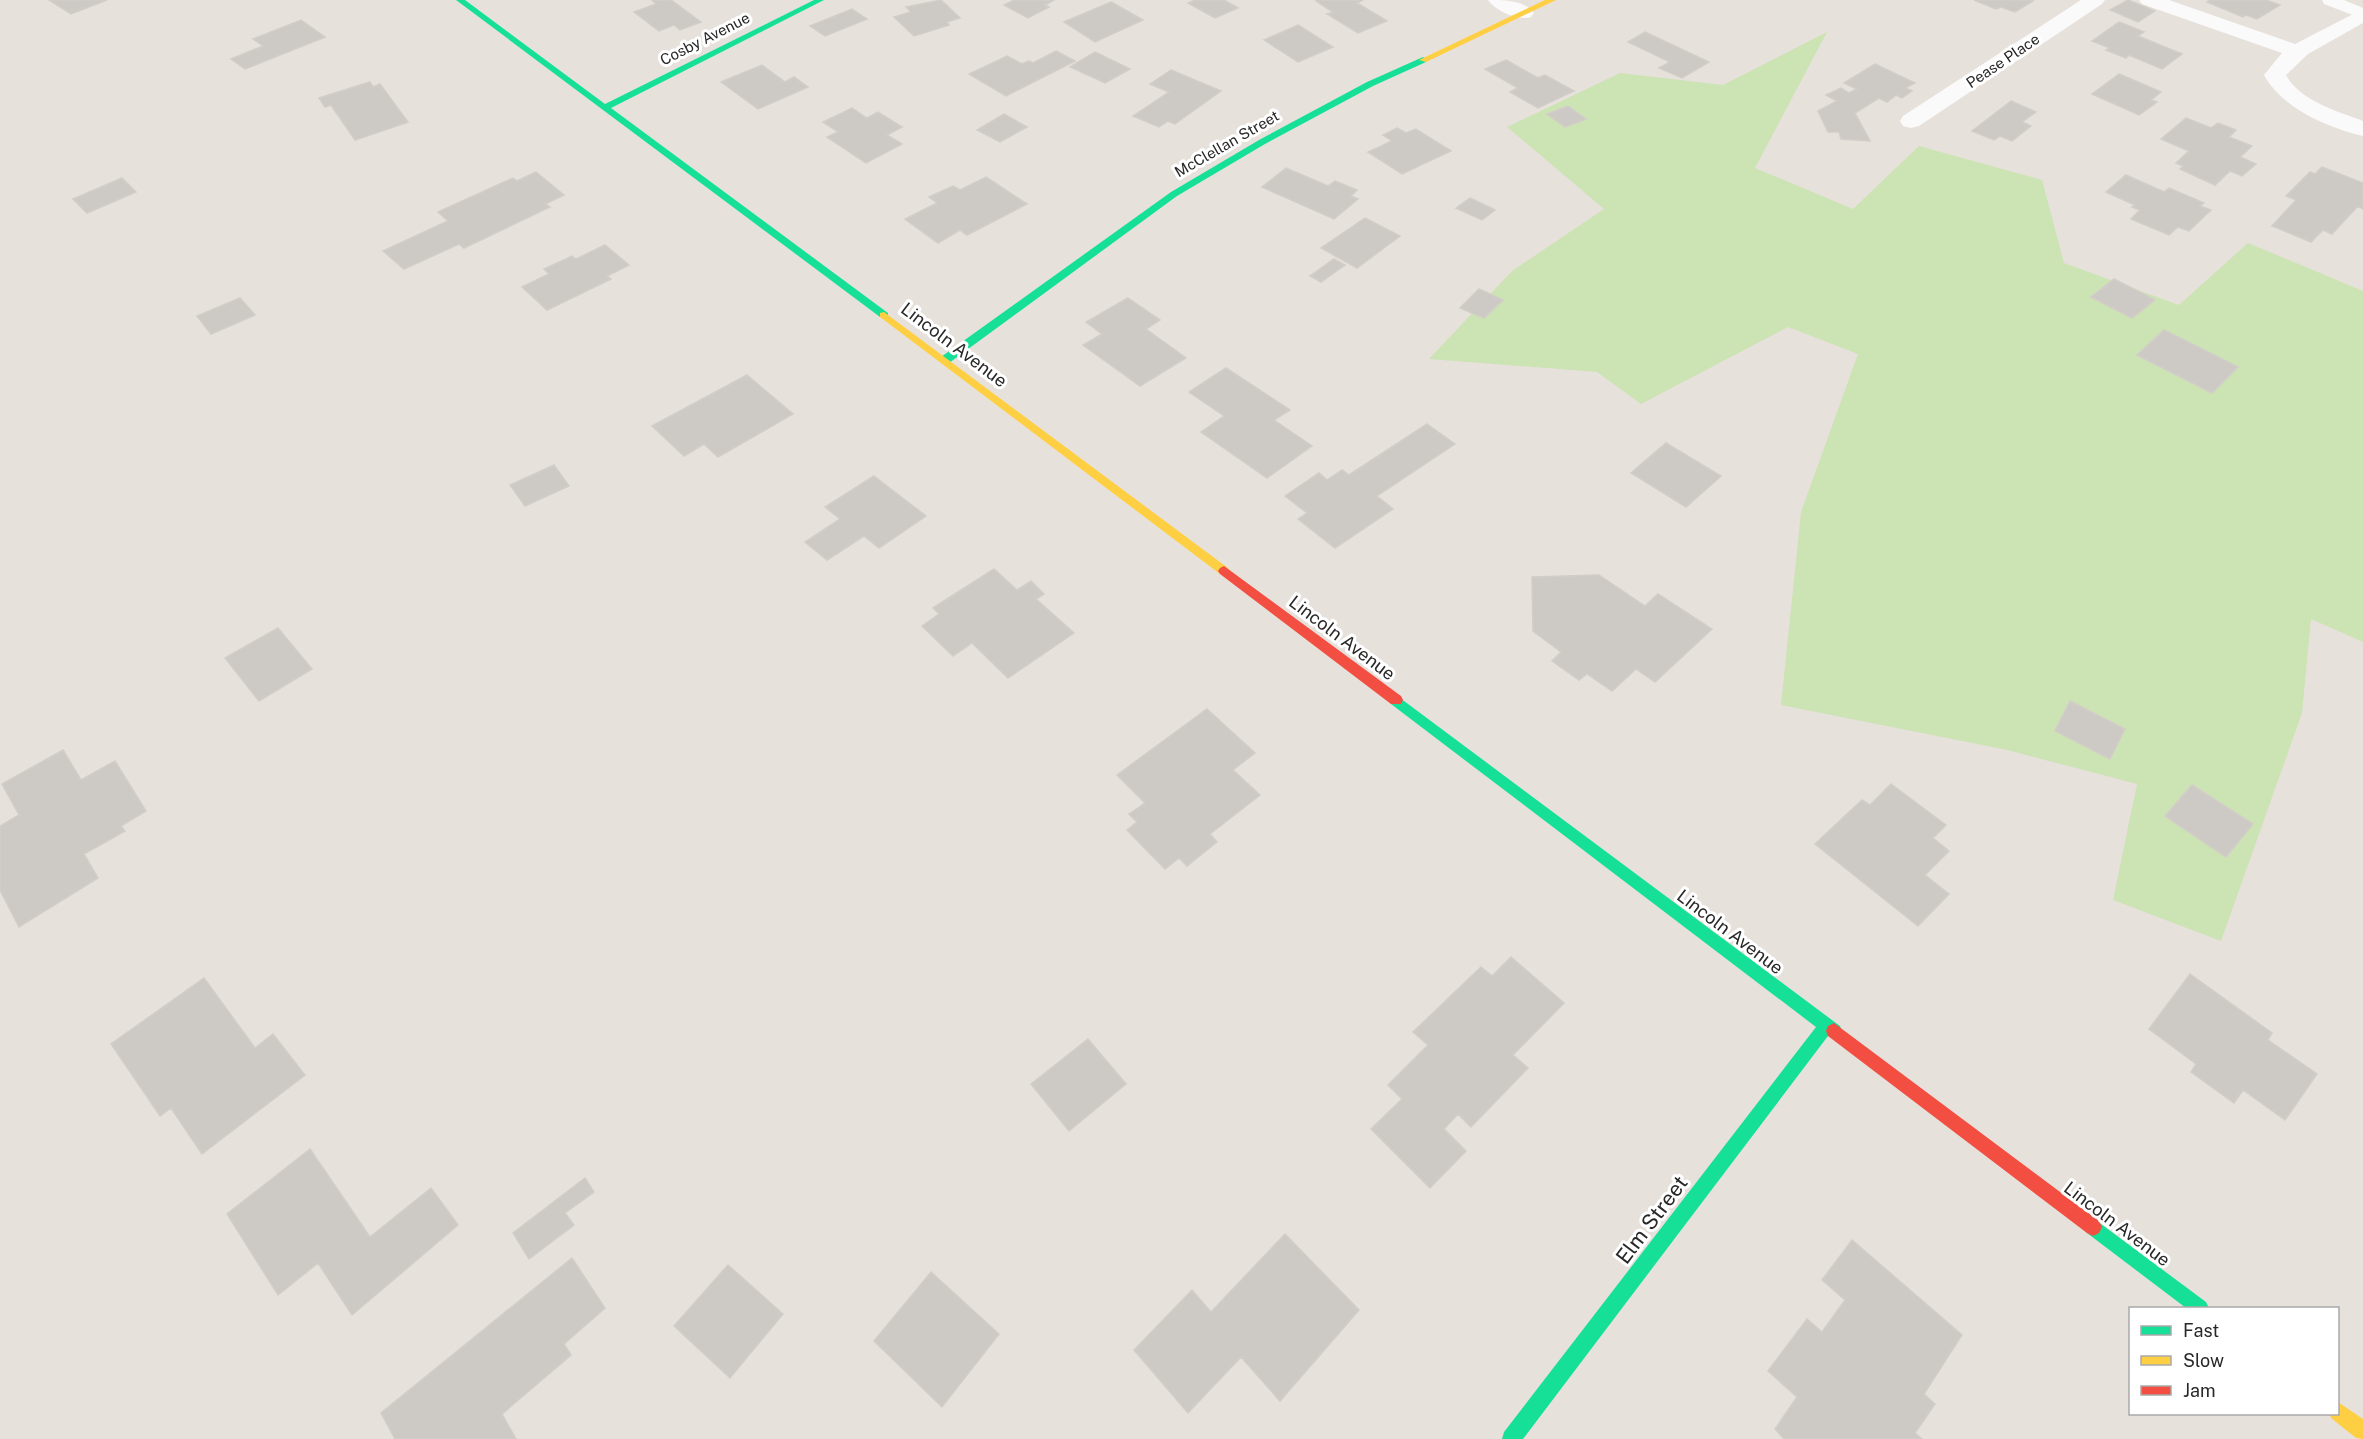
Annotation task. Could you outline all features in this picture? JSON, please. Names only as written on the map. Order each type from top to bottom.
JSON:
[{"type":"street","name":"Lincoln Avenue","points":[[460,0],[945,360],[2199,1307]]},
{"type":"street","name":"Cosby Avenue","points":[[604,108],[820,0]]},
{"type":"street","points":[[1498,0],[1524,13]]},
{"type":"street","name":"McClellan Street","points":[[945,360],[1174,194],[1262,142],[1370,84],[1552,0]]},
{"type":"street","name":"Pease Place","points":[[1911,121],[2095,0]]},
{"type":"street","points":[[2149,0],[2299,52]]},
{"type":"street","points":[[2360,20],[2299,52],[2278,67],[2275,75],[2280,86],[2313,107],[2363,129]]},
{"type":"street","name":"Elm Street","points":[[1511,1439],[1826,1027]]},
{"type":"street","points":[[2339,1413],[2363,1431]]},
{"type":"lane","points":[[2330,0],[2360,20]]},
{"type":"green space","points":[[1827,32],[1755,168],[1853,209],[1919,146],[2042,180],[2064,263],[2179,305],[2248,243],[2363,291],[2363,642],[2311,619],[2302,713],[2221,941],[2113,900],[2137,784],[2007,750],[1781,705],[1801,512],[1858,354],[1788,327],[1641,404],[1597,372],[1429,359],[1512,271],[1604,209],[1507,127],[1620,73],[1723,85]]},
{"type":"building","points":[[49,0],[107,0],[71,14]]},
{"type":"building","points":[[652,0],[671,0],[701,22],[680,30],[674,25],[659,31],[634,12],[656,4]]},
{"type":"building","points":[[941,0],[960,18],[947,22],[949,25],[914,36],[894,17],[911,12],[906,7]]},
{"type":"building","points":[[1014,0],[1054,0],[1045,5],[1049,7],[1028,18],[1004,5]]},
{"type":"building","points":[[1195,0],[1224,0],[1238,8],[1215,18],[1188,3]]},
{"type":"building","points":[[1363,0],[1357,3],[1387,21],[1358,33],[1327,14],[1333,12],[1316,1]]},
{"type":"building","points":[[1974,0],[2033,1],[2015,12],[2001,7],[1996,9]]},
{"type":"building","points":[[2128,0],[2155,11],[2138,22],[2110,10]]},
{"type":"building","points":[[2210,0],[2266,0],[2280,5],[2257,19],[2246,15],[2243,17],[2207,2]]},
{"type":"building","points":[[1111,2],[1143,20],[1095,42],[1064,22]]},
{"type":"building","points":[[852,9],[867,19],[825,36],[810,26]]},
{"type":"building","points":[[301,20],[325,37],[245,69],[231,59],[263,46],[253,39]]},
{"type":"building","points":[[2119,22],[2144,32],[2138,36],[2182,54],[2162,69],[2129,55],[2126,58],[2106,50],[2110,48],[2092,41]]},
{"type":"building","points":[[1298,25],[1333,47],[1298,62],[1264,40]]},
{"type":"building","points":[[1645,32],[1709,62],[1682,78],[1659,68],[1670,62],[1628,42]]},
{"type":"building","points":[[1056,51],[1075,61],[1006,96],[969,74],[1007,56],[1022,64],[1029,61],[1033,63]]},
{"type":"building","points":[[1095,52],[1130,69],[1105,83],[1070,67]]},
{"type":"building","points":[[1506,60],[1538,78],[1545,75],[1574,91],[1538,108],[1510,92],[1518,88],[1485,69]]},
{"type":"building","points":[[1875,64],[1915,83],[1905,88],[1912,91],[1902,98],[1896,95],[1887,102],[1879,98],[1855,113],[1870,141],[1841,139],[1839,132],[1828,132],[1818,111],[1837,101],[1826,95],[1841,88],[1849,93],[1857,89],[1844,83]]},
{"type":"building","points":[[762,65],[785,82],[794,77],[808,87],[758,109],[721,82]]},
{"type":"building","points":[[1171,70],[1221,91],[1175,124],[1168,121],[1159,127],[1133,116],[1169,92],[1150,84]]},
{"type":"building","points":[[2119,74],[2161,92],[2151,100],[2157,102],[2139,115],[2092,94]]},
{"type":"building","points":[[370,82],[373,87],[380,84],[408,122],[355,140],[331,105],[325,107],[319,98]]},
{"type":"building","points":[[2011,101],[2036,112],[2022,122],[2031,126],[2012,141],[2000,136],[1994,140],[1972,131]]},
{"type":"building","points":[[1568,106],[1586,119],[1565,127],[1547,114]]},
{"type":"building","points":[[852,108],[867,118],[878,112],[902,127],[887,135],[902,144],[866,163],[827,137],[838,132],[823,122]]},
{"type":"building","points":[[1004,114],[1027,127],[1000,142],[977,130]]},
{"type":"building","points":[[2186,118],[2211,128],[2218,123],[2236,130],[2229,137],[2252,146],[2240,157],[2256,164],[2242,176],[2230,171],[2215,185],[2180,169],[2183,166],[2176,163],[2189,151],[2161,139]]},
{"type":"building","points":[[1397,128],[1406,133],[1416,129],[1451,151],[1402,174],[1368,152],[1392,141],[1383,135]]},
{"type":"building","points":[[2322,167],[2363,183],[2363,209],[2358,206],[2332,234],[2323,230],[2311,242],[2272,226],[2296,200],[2286,196],[2310,172],[2315,174]]},
{"type":"building","points":[[1286,168],[1328,186],[1335,181],[1357,190],[1351,196],[1358,199],[1334,219],[1262,187]]},
{"type":"building","points":[[536,172],[564,195],[545,204],[550,207],[464,248],[459,244],[404,269],[383,251],[448,221],[438,212],[513,178],[517,181]]},
{"type":"building","points":[[2126,175],[2164,192],[2169,188],[2204,203],[2200,206],[2211,210],[2189,231],[2178,227],[2169,235],[2131,219],[2140,210],[2132,207],[2135,205],[2106,192]]},
{"type":"building","points":[[986,177],[1027,204],[967,235],[960,230],[938,243],[905,219],[937,203],[929,197],[953,186],[960,190]]},
{"type":"building","points":[[122,178],[136,192],[87,213],[73,199]]},
{"type":"building","points":[[1470,198],[1495,210],[1482,220],[1456,208]]},
{"type":"building","points":[[1365,218],[1400,236],[1357,268],[1321,248]]},
{"type":"building","points":[[605,245],[629,265],[607,276],[611,279],[547,310],[522,287],[549,274],[544,269],[572,256],[576,259]]},
{"type":"building","points":[[1334,259],[1345,265],[1321,282],[1310,276]]},
{"type":"building","points":[[2114,279],[2155,300],[2132,318],[2091,297]]},
{"type":"building","points":[[1479,289],[1503,300],[1484,318],[1460,308]]},
{"type":"building","points":[[240,298],[255,315],[211,334],[197,316]]},
{"type":"building","points":[[1128,298],[1160,320],[1146,329],[1186,358],[1140,386],[1083,345],[1102,334],[1086,322]]},
{"type":"building","points":[[2164,330],[2238,367],[2212,393],[2137,355]]},
{"type":"building","points":[[1226,368],[1290,410],[1274,420],[1312,446],[1267,478],[1201,432],[1224,416],[1189,392]]},
{"type":"building","points":[[747,375],[793,414],[718,457],[704,444],[684,456],[652,426]]},
{"type":"building","points":[[1427,424],[1455,444],[1377,496],[1393,509],[1335,548],[1298,519],[1307,513],[1285,496],[1319,473],[1327,480],[1342,470],[1349,475]]},
{"type":"building","points":[[1666,443],[1721,476],[1686,507],[1631,473]]},
{"type":"building","points":[[554,465],[569,486],[525,506],[510,485]]},
{"type":"building","points":[[874,476],[926,516],[879,548],[864,536],[827,560],[805,542],[840,519],[825,507]]},
{"type":"building","points":[[994,569],[1017,590],[1031,581],[1044,594],[1036,599],[1074,633],[1008,678],[972,643],[953,656],[922,626],[939,614],[933,608]]},
{"type":"building","points":[[1599,575],[1645,606],[1658,594],[1712,629],[1655,682],[1636,669],[1612,691],[1587,674],[1579,680],[1552,661],[1561,652],[1533,631],[1532,577]]},
{"type":"building","points":[[278,628],[312,669],[259,701],[225,658]]},
{"type":"building","points":[[2070,701],[2125,729],[2110,759],[2055,731]]},
{"type":"building","points":[[1207,709],[1255,753],[1233,770],[1260,795],[1210,834],[1217,842],[1187,866],[1179,858],[1165,869],[1127,830],[1137,822],[1129,814],[1145,803],[1117,775]]},
{"type":"building","points":[[63,750],[81,780],[115,761],[146,811],[121,826],[125,831],[84,854],[98,878],[19,927],[0,890],[0,826],[19,815],[2,784]]},
{"type":"building","points":[[1891,784],[1946,825],[1933,838],[1949,851],[1925,875],[1949,894],[1918,926],[1815,844],[1862,800],[1870,805]]},
{"type":"building","points":[[2192,785],[2253,824],[2226,857],[2165,816]]},
{"type":"building","points":[[1511,957],[1564,1003],[1513,1055],[1528,1068],[1471,1127],[1458,1114],[1444,1129],[1466,1151],[1430,1188],[1371,1129],[1402,1099],[1388,1085],[1428,1045],[1413,1032],[1481,967],[1492,976]]},
{"type":"building","points":[[2190,974],[2272,1033],[2268,1040],[2317,1074],[2285,1120],[2243,1090],[2234,1103],[2191,1072],[2196,1064],[2149,1029]]},
{"type":"building","points":[[204,978],[255,1048],[273,1034],[305,1075],[202,1154],[171,1108],[160,1116],[111,1044]]},
{"type":"building","points":[[1088,1039],[1126,1084],[1069,1131],[1031,1084]]},
{"type":"building","points":[[310,1149],[370,1237],[431,1188],[458,1225],[352,1315],[318,1263],[278,1295],[227,1214]]},
{"type":"building","points":[[585,1178],[594,1192],[565,1213],[574,1225],[529,1259],[513,1233]]},
{"type":"building","points":[[1285,1234],[1359,1310],[1280,1401],[1241,1357],[1188,1413],[1134,1350],[1192,1290],[1211,1312]]},
{"type":"building","points":[[1852,1240],[1962,1335],[1924,1394],[1935,1404],[1915,1433],[1922,1439],[1784,1439],[1775,1429],[1797,1397],[1768,1371],[1807,1319],[1822,1332],[1845,1300],[1822,1280]]},
{"type":"building","points":[[572,1258],[605,1308],[564,1344],[571,1355],[502,1414],[516,1439],[395,1439],[381,1413]]},
{"type":"building","points":[[728,1265],[783,1314],[730,1378],[674,1326]]},
{"type":"building","points":[[931,1272],[999,1334],[942,1407],[874,1341]]},
{"type":"traffic: fast","points":[[460,0],[884,315]]},
{"type":"traffic: fast","points":[[604,108],[820,0]]},
{"type":"traffic: fast","points":[[945,360],[1174,194],[1262,142],[1370,84],[1423,60]]},
{"type":"traffic: fast","points":[[1396,700],[1834,1031]]},
{"type":"traffic: fast","points":[[1511,1439],[1826,1027]]},
{"type":"traffic: fast","points":[[2093,1227],[2199,1307]]},
{"type":"traffic: slow","points":[[1423,60],[1552,0]]},
{"type":"traffic: slow","points":[[884,315],[1224,571]]},
{"type":"traffic: slow","points":[[2339,1412],[2363,1431]]},
{"type":"traffic: jam","points":[[1224,571],[1396,700]]},
{"type":"traffic: jam","points":[[1834,1031],[2093,1227]]}]
